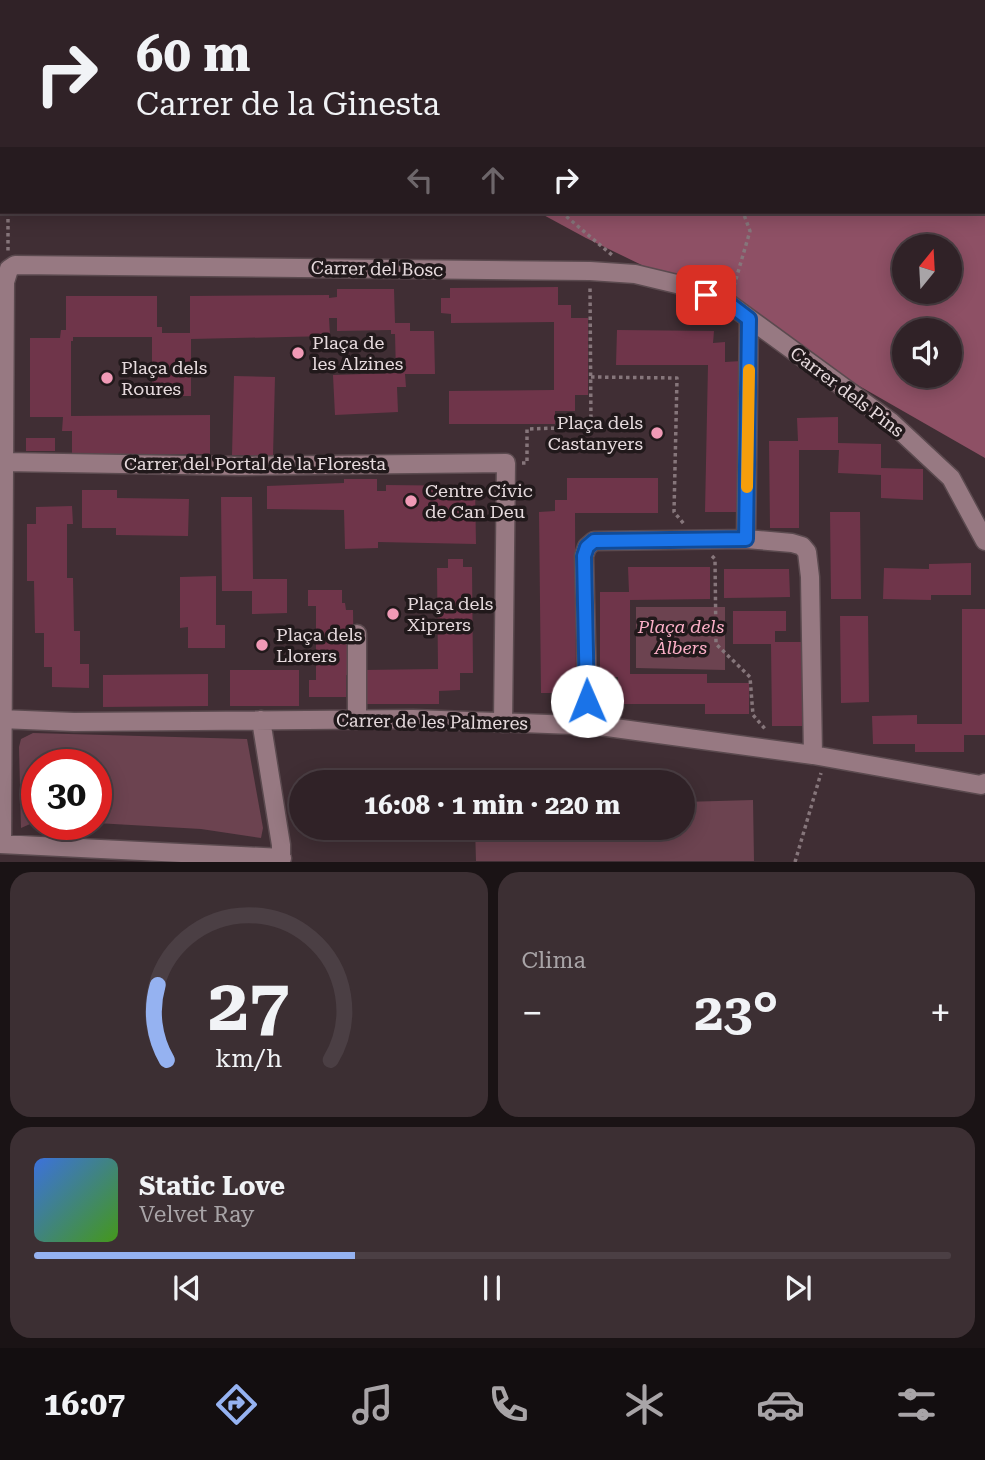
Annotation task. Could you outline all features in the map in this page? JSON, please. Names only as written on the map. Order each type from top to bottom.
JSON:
[{"type":"street","name":"Carrer del Bosc","points":[[7,276],[15,265],[590,271],[635,274],[685,286],[729,304],[749,319]]},
{"type":"street","points":[[7,276],[1,719],[8,849],[282,860],[261,720]]},
{"type":"street","points":[[746,539],[749,319]]},
{"type":"street","name":"Carrer dels Pins","points":[[749,319],[891,422],[951,478],[985,541]]},
{"type":"street","name":"Carrer del Portal de la Floresta","points":[[4,463],[240,466],[506,463]]},
{"type":"street","points":[[503,723],[506,463]]},
{"type":"street","points":[[588,725],[584,556],[587,547],[594,541],[746,539],[792,543],[802,546],[807,552],[819,756]]},
{"type":"street","points":[[357,634],[357,720]]},
{"type":"street","name":"Carrer de les Palmeres","points":[[1,719],[74,722],[413,719],[588,725],[819,756],[981,785],[985,783]]},
{"type":"path","points":[[7,276],[8,214]]},
{"type":"path","points":[[563,214],[635,274]]},
{"type":"path","points":[[729,304],[750,231],[744,214]]},
{"type":"path","points":[[506,463],[527,463],[527,429],[591,427],[590,271]]},
{"type":"path","points":[[795,862],[819,756]]},
{"type":"green space","name":"Plaça dels Àlbers","points":[[636,607],[725,607],[725,670],[636,668]]},
{"type":"green space","points":[[33,733],[247,739],[263,828],[261,838],[201,829],[112,824],[112,749],[21,749],[21,828],[19,747],[21,739]]},
{"type":"green space","points":[[753,800],[754,861],[476,861],[475,840],[695,840],[695,802]]},
{"type":"shaded area","points":[[542,214],[985,214],[985,458],[685,286]]},
{"type":"building","points":[[558,287],[558,305],[571,305],[571,318],[588,318],[588,395],[575,395],[575,411],[555,411],[555,424],[449,424],[449,391],[554,390],[554,322],[451,323],[451,314],[441,313],[441,298],[450,298],[450,288]]},
{"type":"building","points":[[337,289],[394,289],[395,323],[410,323],[410,331],[434,331],[435,374],[405,374],[406,387],[397,387],[398,412],[335,415],[333,375],[396,373],[395,334],[391,334],[391,330],[337,331],[337,318],[329,318],[330,336],[191,339],[191,396],[152,396],[152,337],[73,337],[71,416],[210,415],[210,454],[72,455],[72,431],[62,431],[63,417],[30,417],[30,338],[60,338],[61,330],[66,330],[66,296],[157,296],[157,327],[162,327],[162,333],[190,333],[190,296],[329,295],[329,298],[337,297]]},
{"type":"building","points":[[617,330],[714,331],[713,343],[725,342],[725,362],[741,361],[741,512],[705,512],[708,365],[616,365]]},
{"type":"building","points":[[234,376],[275,377],[273,456],[232,455]]},
{"type":"building","points":[[838,417],[838,443],[881,444],[881,468],[923,469],[923,500],[881,498],[881,475],[838,473],[839,450],[799,450],[799,528],[770,528],[769,441],[798,441],[797,418]]},
{"type":"building","points":[[26,438],[55,438],[55,451],[26,451]]},
{"type":"building","points":[[567,478],[658,478],[658,513],[575,513],[576,693],[541,693],[539,512],[555,511],[555,500],[567,500]]},
{"type":"building","points":[[344,479],[377,479],[377,491],[386,491],[386,485],[475,486],[476,544],[378,542],[378,548],[345,549],[344,510],[267,509],[267,486],[344,483]]},
{"type":"building","points":[[82,490],[117,490],[117,498],[189,499],[188,536],[116,535],[116,528],[82,528]]},
{"type":"building","points":[[221,497],[252,497],[253,579],[287,579],[287,613],[252,614],[252,591],[222,591]]},
{"type":"building","points":[[72,506],[73,524],[67,524],[67,578],[73,578],[74,631],[80,631],[80,664],[89,664],[89,688],[52,687],[52,667],[44,667],[44,633],[35,633],[34,581],[27,581],[27,524],[36,524],[36,507]]},
{"type":"building","points":[[830,512],[860,512],[861,599],[831,599]]},
{"type":"building","points":[[448,559],[463,559],[463,567],[472,567],[473,673],[460,673],[460,690],[439,691],[439,704],[363,704],[363,670],[438,669],[437,568],[448,568]]},
{"type":"building","points":[[971,563],[971,595],[931,595],[931,600],[883,599],[884,568],[929,569],[929,564]]},
{"type":"building","points":[[628,567],[710,567],[710,599],[630,600],[630,674],[707,674],[707,683],[749,683],[749,714],[705,714],[705,704],[618,704],[618,677],[600,677],[600,592],[629,592]]},
{"type":"building","points":[[724,569],[789,569],[790,597],[724,598]]},
{"type":"building","points":[[216,576],[216,625],[225,625],[225,648],[188,648],[188,627],[180,628],[180,577]]},
{"type":"building","points":[[308,590],[342,590],[342,603],[345,603],[346,610],[353,610],[354,675],[346,675],[346,697],[309,697],[309,680],[316,680],[316,606],[308,606]]},
{"type":"building","points":[[962,609],[985,609],[985,735],[964,735],[964,752],[915,752],[915,744],[873,744],[872,716],[917,715],[917,724],[962,724]]},
{"type":"building","points":[[733,611],[786,611],[786,631],[775,631],[775,642],[802,642],[803,726],[772,726],[771,644],[733,644]]},
{"type":"building","points":[[840,616],[868,616],[869,702],[841,703]]},
{"type":"building","points":[[230,670],[299,670],[299,706],[230,706]]},
{"type":"building","points":[[208,674],[208,706],[103,707],[103,675]]},
{"type":"slow traffic","points":[[747,487],[749,370]]},
{"type":"place","name":"Plaça de les Alzines","points":[[298,353]]},
{"type":"place","name":"Plaça dels Roures","points":[[107,378]]},
{"type":"place","name":"Plaça dels Castanyers","points":[[657,433]]},
{"type":"place","name":"Centre Cívic de Can Deu","points":[[411,501]]},
{"type":"place","name":"Plaça dels Xiprers","points":[[393,614]]},
{"type":"place","name":"Plaça dels Llorers","points":[[262,645]]},
{"type":"route","points":[[587,701],[584,556],[587,547],[594,541],[746,539],[749,319],[728,303],[706,295]]}]
